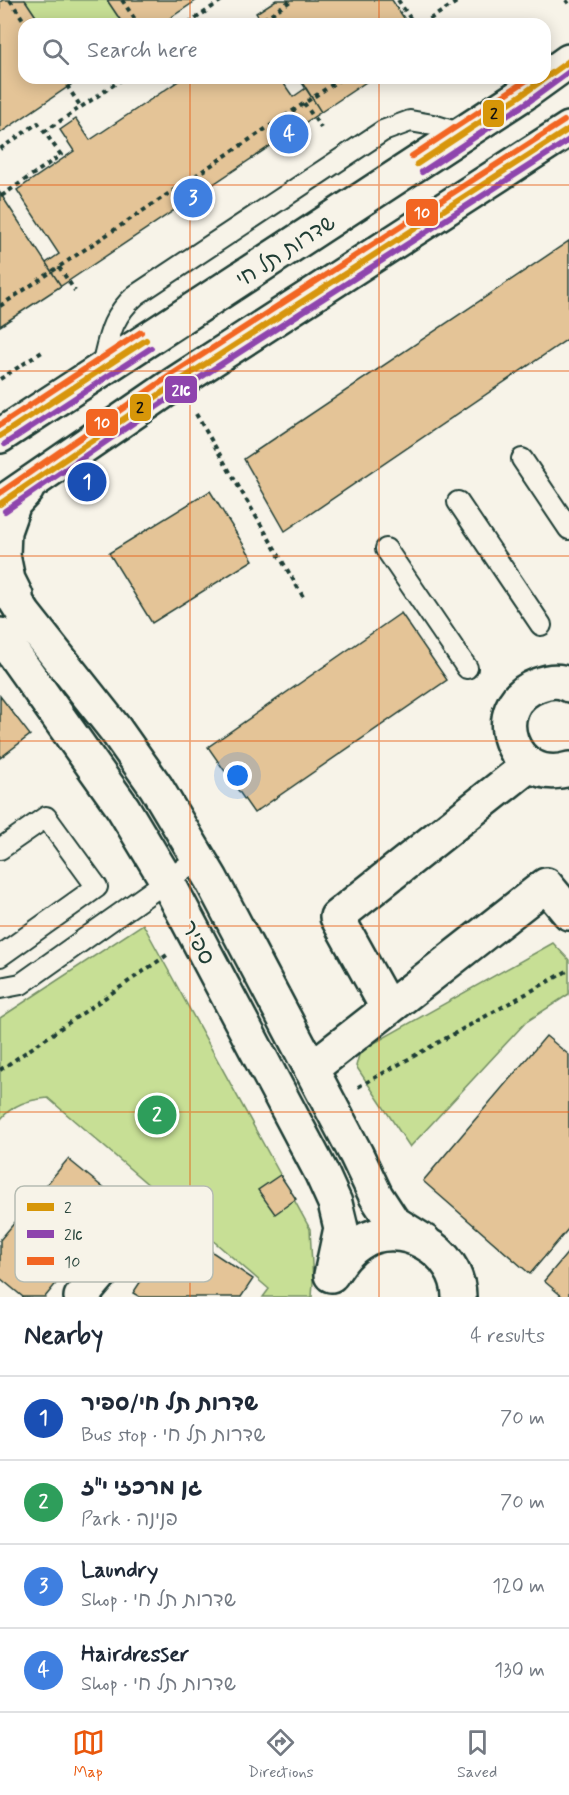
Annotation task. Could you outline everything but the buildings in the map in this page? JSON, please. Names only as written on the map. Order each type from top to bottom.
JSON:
[{"type":"street","name":"שדרות תל חי","points":[[551,74],[569,61]]},
{"type":"street","name":"שדרות תל חי","points":[[0,436],[537,84]]},
{"type":"street","points":[[0,504],[186,376],[569,129]]},
{"type":"street","points":[[12,625],[3,555],[4,531],[14,503],[41,475]]},
{"type":"street","name":"ספיר","points":[[0,576],[12,625],[167,881],[321,1172],[334,1203],[341,1228],[329,1286]]},
{"type":"street","name":"ספיר","points":[[12,625],[122,739],[156,787],[199,858],[376,1196],[393,1222],[441,1254],[453,1271],[459,1297]]},
{"type":"street","points":[[567,682],[546,682],[532,687],[520,696],[512,709],[509,732],[517,754],[529,765],[544,771],[559,772],[569,769]]},
{"type":"street","points":[[388,1009],[337,917],[529,765]]},
{"type":"street","points":[[311,1069],[546,885],[569,913]]},
{"type":"street","points":[[329,1286],[344,1256],[361,1242],[382,1235],[404,1235],[425,1242]]},
{"type":"street","points":[[81,1297],[94,1282]]},
{"type":"lane","points":[[101,370],[111,329],[125,304],[373,138],[398,124],[410,121],[434,124],[462,134]]},
{"type":"lane","points":[[522,459],[569,530]]},
{"type":"lane","points":[[458,502],[541,625]]},
{"type":"lane","points":[[386,549],[467,668]]},
{"type":"lane","points":[[0,849],[46,817],[97,887],[0,956]]},
{"type":"lane","points":[[0,988],[21,984],[199,858]]},
{"type":"path","points":[[10,0],[22,18]]},
{"type":"path","points":[[122,0],[134,18]]},
{"type":"path","points":[[196,18],[222,0]]},
{"type":"path","points":[[265,18],[292,0]]},
{"type":"path","points":[[398,0],[410,18]]},
{"type":"path","points":[[432,18],[460,0]]},
{"type":"path","points":[[566,0],[569,4]]},
{"type":"path","points":[[66,84],[81,107]]},
{"type":"path","points":[[44,132],[115,84]]},
{"type":"path","points":[[0,306],[333,84]]},
{"type":"path","points":[[304,103],[321,128]]},
{"type":"path","points":[[0,150],[38,123],[61,155],[0,197]]},
{"type":"path","points":[[59,267],[75,291]]},
{"type":"path","points":[[0,379],[42,352]]},
{"type":"path","points":[[196,414],[305,600]]},
{"type":"path","points":[[0,1070],[178,948]]},
{"type":"path","points":[[357,1087],[569,970]]},
{"type":"green space","points":[[25,0],[107,0],[119,18],[37,18]]},
{"type":"green space","points":[[143,924],[310,1229],[312,1297],[263,1297],[269,1289],[213,1241],[213,1186],[150,1186],[48,1098],[21,1104],[10,1110],[0,1120],[0,1018]]},
{"type":"green space","points":[[553,943],[569,960],[569,994],[526,1022],[410,1147],[356,1066],[360,1051]]},
{"type":"transit line","name":"2","points":[[551,74],[569,61]]},
{"type":"transit line","name":"2א","points":[[422,172],[569,72]]},
{"type":"transit line","name":"10","points":[[412,156],[521,84]]},
{"type":"transit line","name":"2","points":[[417,164],[537,84]]},
{"type":"transit line","name":"10","points":[[0,493],[171,375],[564,121]]},
{"type":"transit line","name":"2","points":[[0,504],[176,383],[569,129]]},
{"type":"transit line","name":"2א","points":[[5,511],[181,390],[569,140]]},
{"type":"transit line","name":"10","points":[[0,425],[141,332]]},
{"type":"transit line","name":"2","points":[[0,436],[146,340]]},
{"type":"transit line","name":"2א","points":[[5,444],[151,348]]},
{"type":"place","name":"Hairdresser","points":[[289,134]]},
{"type":"place","name":"Laundry","points":[[193,198]]},
{"type":"place","name":"שדרות תל חי/ספיר","points":[[87,482]]},
{"type":"place","name":"גן מרכזי י\"ז","points":[[157,1115]]}]
